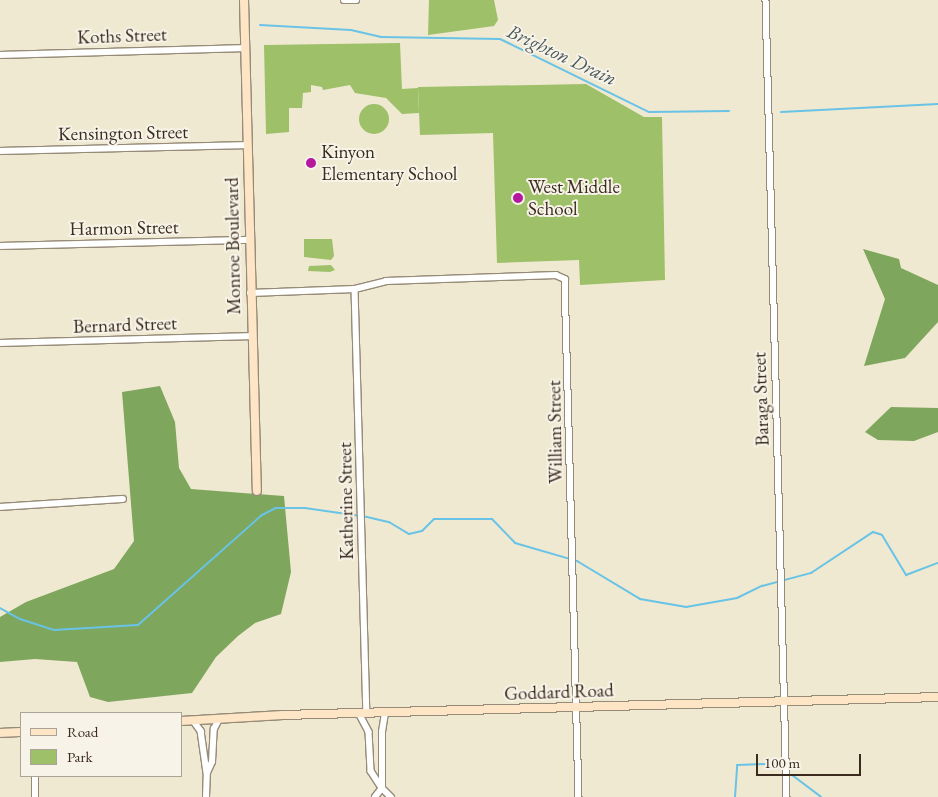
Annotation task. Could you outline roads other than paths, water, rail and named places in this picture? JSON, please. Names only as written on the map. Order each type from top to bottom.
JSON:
[{"type":"main road","name":"Monroe Boulevard","points":[[244,0],[251,336],[257,491]]},
{"type":"main road","name":"Goddard Road","points":[[182,721],[385,712],[938,697]]},
{"type":"main road","points":[[0,733],[20,732]]},
{"type":"street","points":[[344,0],[356,0]]},
{"type":"street","name":"Baraga Street","points":[[766,0],[787,797]]},
{"type":"street","name":"Koths Street","points":[[0,54],[245,48]]},
{"type":"street","name":"Kensington Street","points":[[0,150],[247,144]]},
{"type":"street","name":"Harmon Street","points":[[0,246],[249,240]]},
{"type":"street","name":"William Street","points":[[355,289],[386,281],[556,275],[565,279],[579,797]]},
{"type":"street","points":[[250,293],[355,289]]},
{"type":"street","name":"Katherine Street","points":[[355,289],[362,508],[363,713],[369,732],[372,771],[382,788],[391,797]]},
{"type":"street","name":"Bernard Street","points":[[0,343],[251,336]]},
{"type":"street","points":[[0,507],[123,499]]},
{"type":"street","points":[[375,797],[382,788],[382,732],[385,712]]},
{"type":"street","points":[[207,773],[212,762],[214,729],[219,719]]},
{"type":"street","points":[[193,720],[201,731],[207,773],[206,797]]},
{"type":"street","points":[[35,777],[35,797]]},
{"type":"waterway","name":"Brighton Drain","points":[[260,25],[351,30],[381,37],[500,39],[649,112],[729,111]]},
{"type":"waterway","name":"Brighton Drain","points":[[781,112],[938,104]]},
{"type":"waterway","points":[[0,608],[20,619],[54,630],[138,625],[262,515],[276,508],[305,508],[367,517],[389,522],[409,534],[422,531],[434,519],[492,519],[515,543],[577,561],[640,599],[686,607],[737,598],[762,586],[811,573],[873,532],[882,535],[906,575],[938,563]]},
{"type":"waterway","points":[[735,797],[737,765],[771,764],[778,767]]},
{"type":"waterway","points":[[792,775],[821,797]]},
{"type":"place","name":"Kinyon Elementary School","points":[[311,163]]},
{"type":"place","name":"West Middle School","points":[[518,198]]}]
